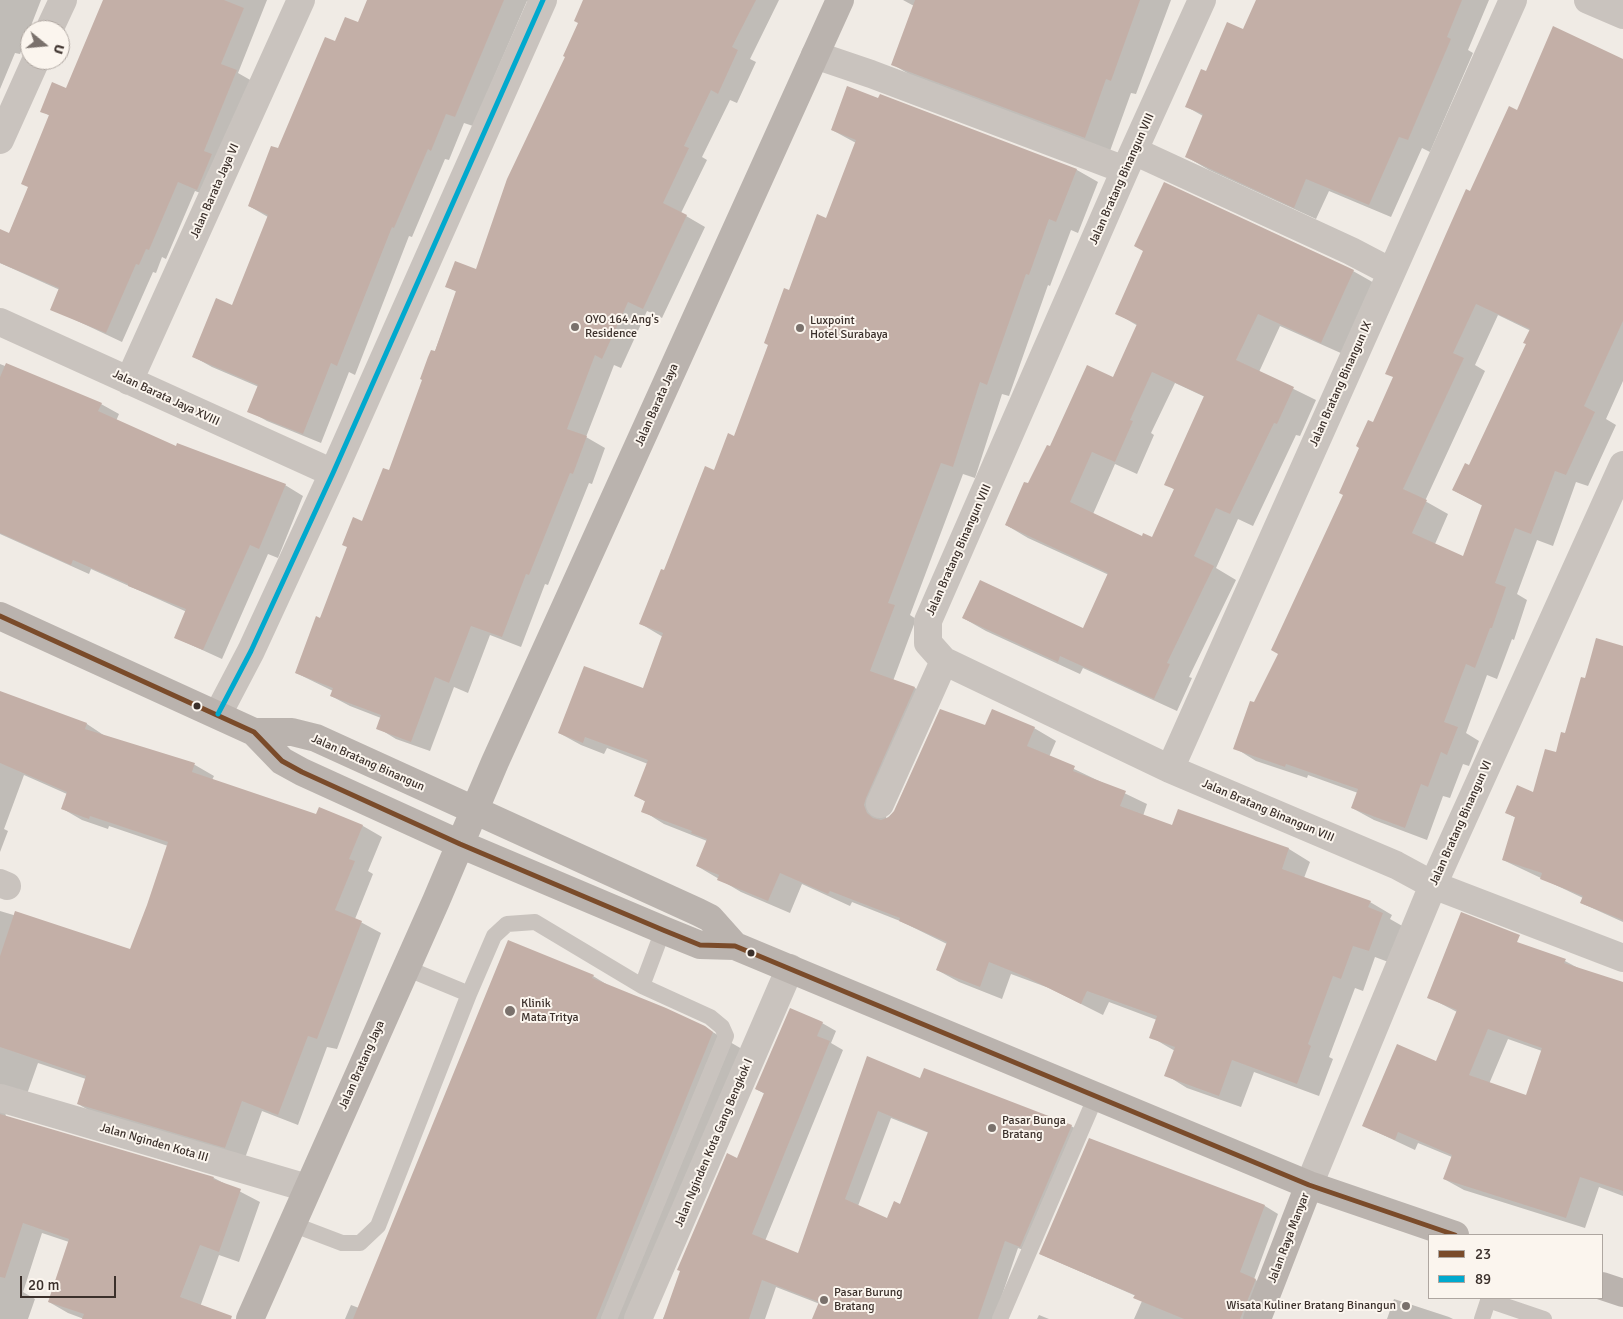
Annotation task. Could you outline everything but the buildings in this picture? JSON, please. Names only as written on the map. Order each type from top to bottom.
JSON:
[{"type":"street","points":[[54,20],[63,0]]},
{"type":"street","name":"Jalan Barata Jaya VI","points":[[129,381],[301,0]]},
{"type":"street","points":[[218,714],[250,652],[333,473],[543,0]]},
{"type":"street","name":"Jalan Barata Jaya","points":[[474,811],[840,0]]},
{"type":"street","name":"Jalan Bratang Binangun VIII","points":[[1202,0],[1129,160],[928,621],[928,642],[944,661],[1170,769],[1396,865],[1433,885],[1623,958]]},
{"type":"street","name":"Jalan Bratang Binangun IX","points":[[1170,769],[1512,0]]},
{"type":"street","points":[[1588,0],[1623,16]]},
{"type":"street","points":[[815,55],[1129,160],[1351,251],[1391,272]]},
{"type":"street","points":[[0,140],[32,70]]},
{"type":"street","name":"Jalan Barata Jaya XVIII","points":[[0,322],[333,473]]},
{"type":"street","name":"Jalan Bratang Binangun VI","points":[[1309,1185],[1433,885],[1623,465]]},
{"type":"street","points":[[0,616],[254,732]]},
{"type":"street","points":[[880,804],[944,661]]},
{"type":"street","name":"Jalan Bratang Binangun","points":[[254,732],[292,732],[316,738],[698,912],[710,918],[735,946]]},
{"type":"street","name":"Jalan Bratang Binangun","points":[[254,732],[282,761],[302,772],[460,844],[663,930],[700,945],[735,946],[1309,1185],[1452,1234]]},
{"type":"street","name":"Jalan Bratang Jaya","points":[[256,1317],[307,1188],[474,811]]},
{"type":"street","name":"Jalan Nginden Kota Gang Bengkok I","points":[[638,1319],[790,968]]},
{"type":"street","name":"Jalan Nginden Kota III","points":[[0,1098],[307,1188]]},
{"type":"street","name":"Jalan Raya Manyar","points":[[1257,1319],[1309,1185]]},
{"type":"street","points":[[1603,1286],[1623,1293]]},
{"type":"lane","points":[[292,1224],[342,1242],[351,1243],[360,1243],[378,1226],[469,994],[494,936],[507,924],[535,922],[642,986],[710,1017],[722,1027],[726,1036],[609,1319]]},
{"type":"lane","points":[[642,986],[663,930]]},
{"type":"lane","points":[[406,968],[469,994]]},
{"type":"lane","points":[[1000,1319],[1096,1096]]},
{"type":"lane","points":[[1482,1319],[1489,1299],[1544,1319]]},
{"type":"transit line","name":"89","points":[[218,714],[251,651],[333,473],[543,0]]},
{"type":"transit line","name":"23","points":[[0,616],[254,732],[282,761],[302,772],[460,844],[700,945],[735,946],[1309,1185],[1452,1234]]},
{"type":"place","name":"OYO 164 Ang's Residence","points":[[575,327]]},
{"type":"place","name":"Luxpoint Hotel Surabaya","points":[[800,328]]},
{"type":"place","name":"Klinik Mata Tritya","points":[[510,1011]]},
{"type":"place","name":"Pasar Bunga Bratang","points":[[992,1128]]},
{"type":"place","name":"Pasar Burung Bratang","points":[[824,1300]]},
{"type":"place","name":"Wisata Kuliner Bratang Binangun","points":[[1406,1306]]}]
